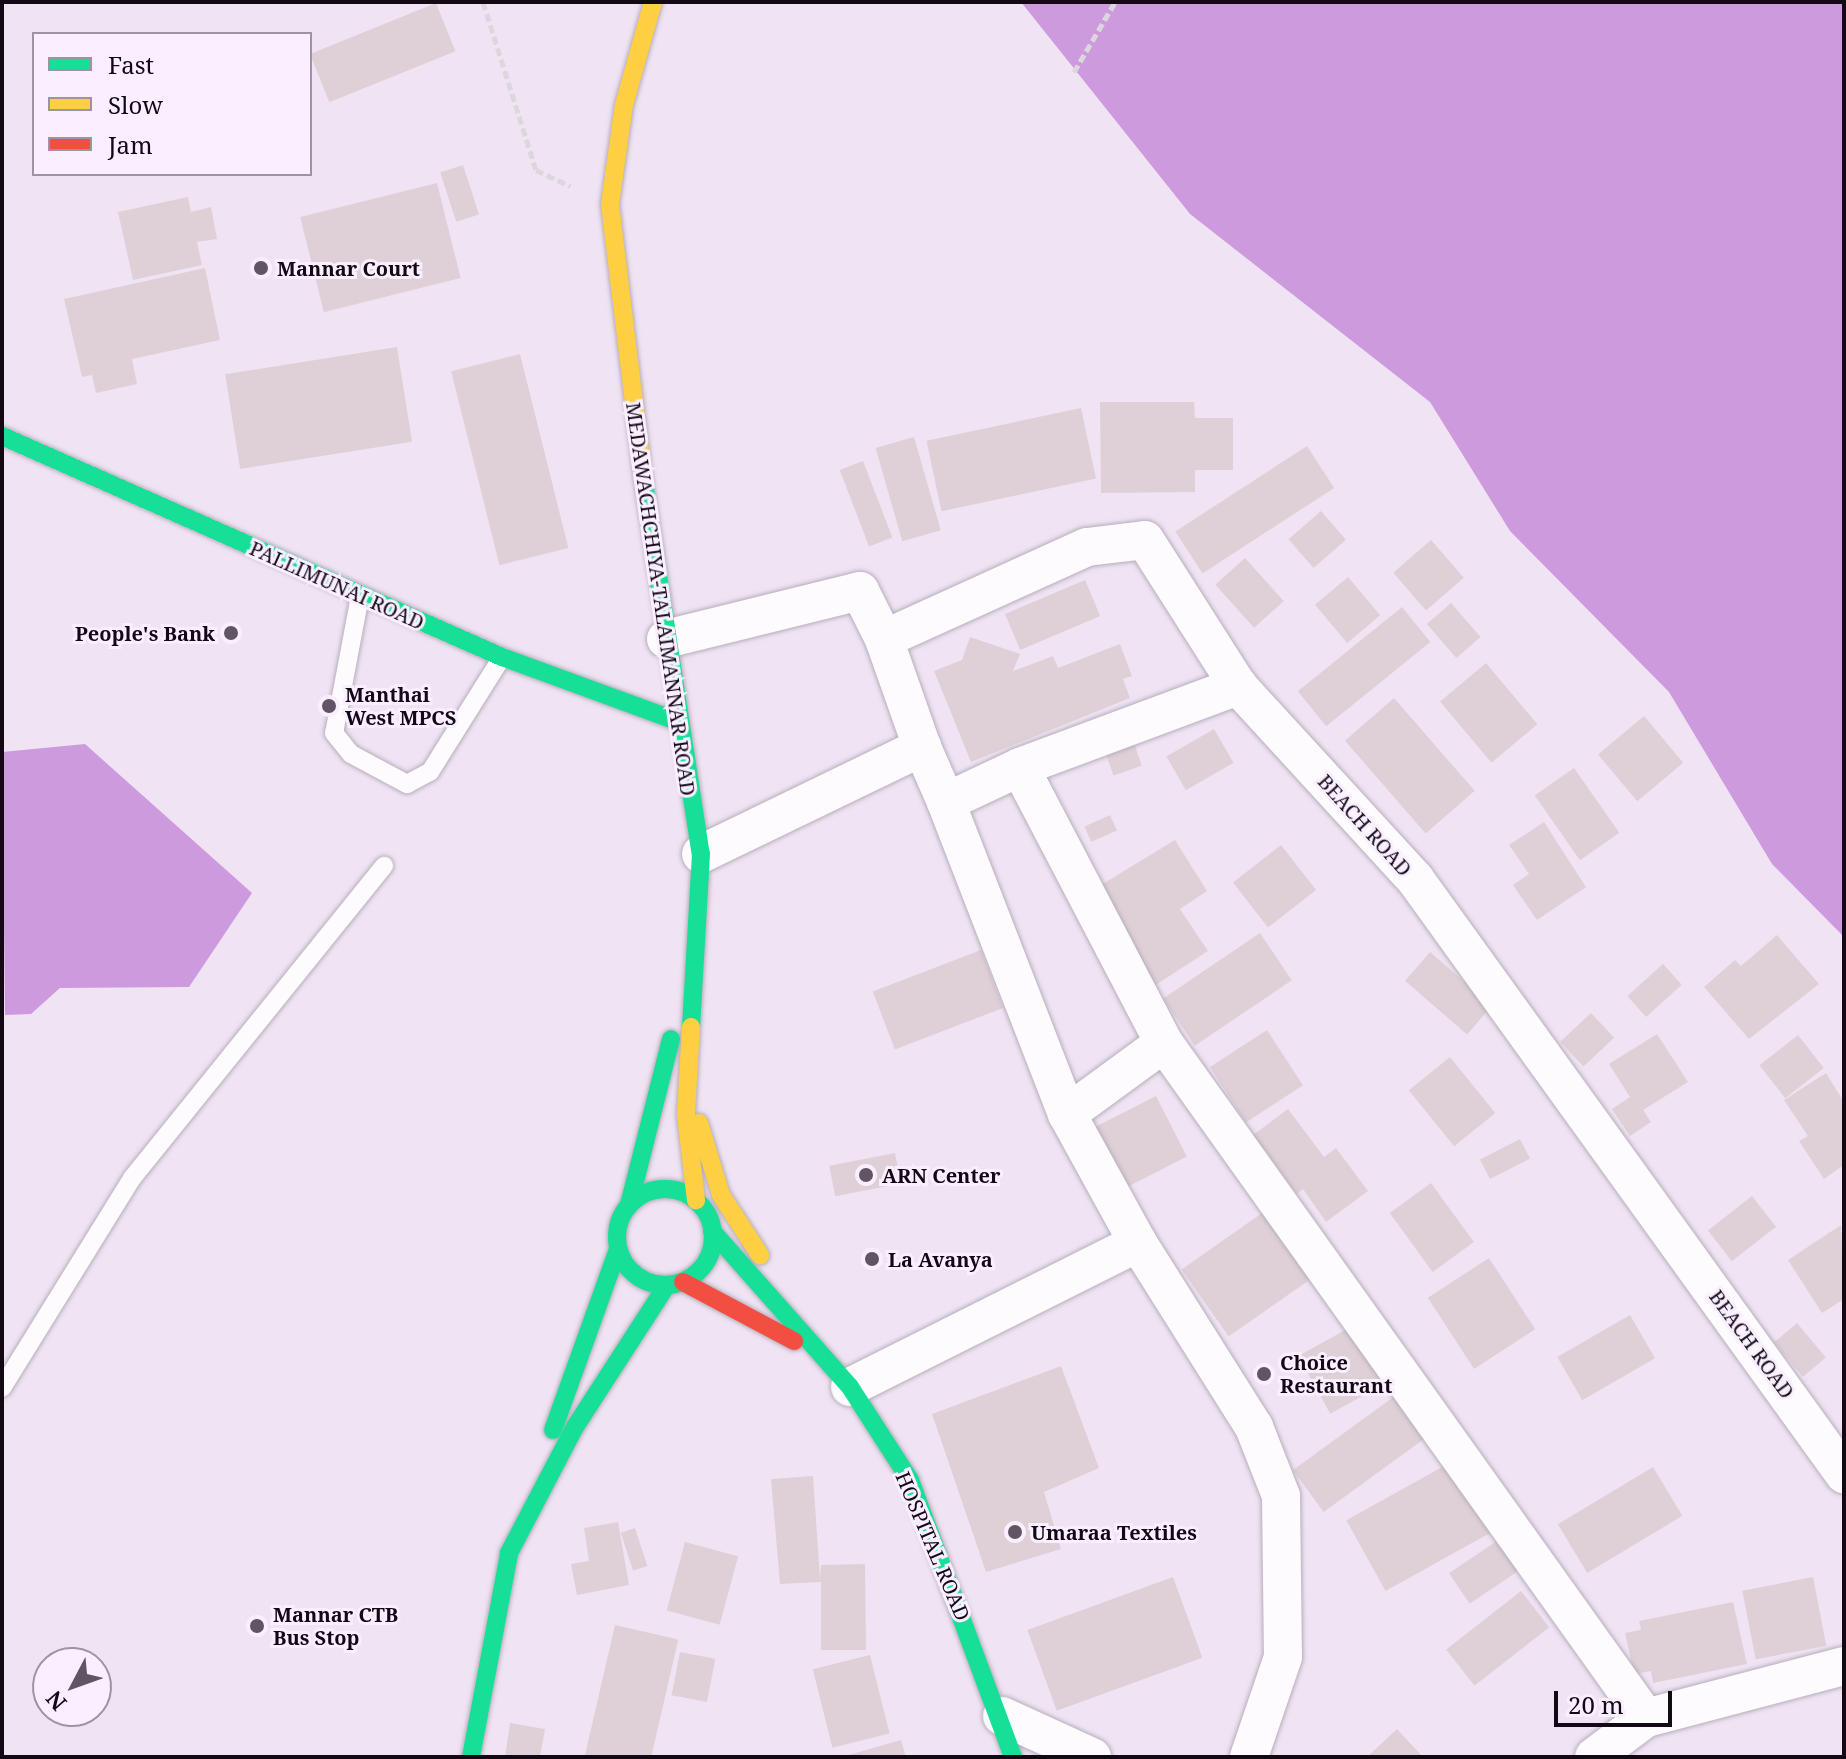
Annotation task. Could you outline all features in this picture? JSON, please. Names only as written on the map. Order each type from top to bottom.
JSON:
[{"type":"main road","name":"MEDAWACHCHIYA-TALAIMANNAR ROAD","points":[[653,2],[624,105],[610,204],[616,283],[677,721],[701,854],[686,1115],[696,1200]]},
{"type":"main road","name":"PALLIMUNAI ROAD","points":[[2,436],[502,657],[677,721]]},
{"type":"main road","points":[[471,1757],[509,1553],[618,1249],[616,1232],[629,1205],[698,932]]},
{"type":"main road","name":"HOSPITAL ROAD","points":[[688,1076],[721,1195],[787,1295],[817,1354]]},
{"type":"main road","points":[[509,1553],[575,1427],[675,1284],[706,1263],[712,1231],[696,1200],[662,1189],[629,1205]]},
{"type":"main road","name":"HOSPITAL ROAD","points":[[712,1231],[817,1354],[850,1387],[910,1480],[1002,1716],[1013,1757]]},
{"type":"main road","points":[[618,1249],[636,1276],[675,1284],[817,1354]]},
{"type":"street","name":"BEACH ROAD","points":[[884,639],[1087,547],[1145,540],[1238,686],[1415,879],[1844,1474]]},
{"type":"street","points":[[666,639],[860,591],[884,639],[922,747],[1067,1114],[1138,1243],[1254,1427],[1281,1496],[1283,1657],[1249,1757]]},
{"type":"street","points":[[946,802],[1020,767],[1238,686]]},
{"type":"street","points":[[701,854],[922,747]]},
{"type":"street","points":[[1020,767],[1164,1043],[1646,1718]]},
{"type":"street","points":[[1067,1114],[1164,1043]]},
{"type":"street","points":[[850,1387],[1138,1243]]},
{"type":"street","points":[[1594,1757],[1646,1718],[1844,1666]]},
{"type":"street","points":[[1002,1716],[1092,1757]]},
{"type":"lane","points":[[360,596],[334,733],[351,754],[407,784],[430,772],[502,657]]},
{"type":"lane","points":[[2,1388],[133,1177],[384,866]]},
{"type":"path","points":[[483,2],[536,170],[610,204]]},
{"type":"path","points":[[1074,72],[1115,2]]},
{"type":"shaded area","points":[[1021,2],[1844,2],[1844,937],[1772,864],[1669,692],[1510,531],[1430,402],[1190,214]]},
{"type":"shaded area","points":[[85,744],[252,893],[189,987],[60,988],[31,1014],[5,1015],[2,752]]},
{"type":"building","points":[[436,3],[455,51],[329,102],[312,59],[312,53]]},
{"type":"building","points":[[463,165],[479,214],[456,222],[440,172]]},
{"type":"building","points":[[437,183],[461,278],[324,312],[300,217]]},
{"type":"building","points":[[188,197],[191,212],[211,207],[217,239],[197,242],[202,265],[133,280],[118,212]]},
{"type":"building","points":[[205,268],[220,340],[132,359],[137,384],[96,393],[92,375],[82,377],[64,299]]},
{"type":"building","points":[[397,347],[412,442],[240,469],[225,374]]},
{"type":"building","points":[[520,354],[568,548],[499,565],[451,371]]},
{"type":"building","points":[[1100,402],[1194,402],[1195,418],[1233,418],[1233,470],[1195,470],[1195,492],[1101,493]]},
{"type":"building","points":[[1081,408],[1096,478],[941,511],[926,441]]},
{"type":"building","points":[[914,437],[941,530],[902,541],[876,448]]},
{"type":"building","points":[[1307,446],[1334,488],[1203,573],[1175,532]]},
{"type":"building","points":[[863,461],[892,538],[869,547],[840,470]]},
{"type":"building","points":[[1321,511],[1346,540],[1313,568],[1289,539]]},
{"type":"building","points":[[1431,540],[1464,578],[1426,611],[1393,573]]},
{"type":"building","points":[[1245,558],[1284,601],[1254,628],[1215,585]]},
{"type":"building","points":[[1348,577],[1380,615],[1347,643],[1315,605]]},
{"type":"building","points":[[1085,580],[1100,616],[1020,650],[1005,614]]},
{"type":"building","points":[[1451,603],[1481,637],[1456,658],[1427,624]]},
{"type":"building","points":[[1402,607],[1430,642],[1326,726],[1298,691]]},
{"type":"building","points":[[970,637],[1020,654],[1013,671],[1053,656],[1058,668],[1120,644],[1132,676],[1123,679],[1130,698],[971,762],[934,671],[962,660]]},
{"type":"building","points":[[1486,663],[1537,724],[1491,763],[1440,702]]},
{"type":"building","points":[[1394,698],[1475,791],[1426,833],[1345,741]]},
{"type":"building","points":[[1644,716],[1683,763],[1637,801],[1598,755]]},
{"type":"building","points":[[1214,729],[1234,763],[1186,790],[1166,756]]},
{"type":"building","points":[[1134,743],[1142,766],[1113,775],[1106,753]]},
{"type":"building","points":[[1574,768],[1619,833],[1580,860],[1535,796]]},
{"type":"building","points":[[1110,815],[1117,831],[1091,842],[1084,826]]},
{"type":"building","points":[[1544,822],[1586,887],[1537,920],[1513,885],[1529,874],[1509,845]]},
{"type":"building","points":[[1175,840],[1207,891],[1180,909],[1208,951],[1154,986],[1091,891]]},
{"type":"building","points":[[1281,845],[1316,890],[1268,927],[1233,883]]},
{"type":"building","points":[[1260,933],[1292,980],[1195,1046],[1163,998]]},
{"type":"building","points":[[1777,935],[1819,984],[1749,1039],[1704,987],[1735,960],[1741,966]]},
{"type":"building","points":[[981,950],[1003,1008],[895,1049],[873,992]]},
{"type":"building","points":[[1430,952],[1492,1006],[1467,1034],[1405,981]]},
{"type":"building","points":[[1663,964],[1682,985],[1646,1017],[1627,996]]},
{"type":"building","points":[[1591,1013],[1614,1038],[1583,1067],[1560,1042]]},
{"type":"building","points":[[1267,1030],[1303,1085],[1246,1122],[1210,1067]]},
{"type":"building","points":[[1657,1034],[1688,1082],[1643,1110],[1651,1122],[1630,1136],[1612,1109],[1630,1097],[1609,1064]]},
{"type":"building","points":[[1798,1035],[1824,1068],[1785,1098],[1759,1065]]},
{"type":"building","points":[[1450,1057],[1495,1113],[1454,1146],[1409,1090]]},
{"type":"building","points":[[1826,1073],[1844,1102],[1844,1165],[1824,1179],[1799,1141],[1808,1136],[1784,1100]]},
{"type":"building","points":[[1156,1096],[1187,1157],[1120,1191],[1089,1130]]},
{"type":"building","points":[[1288,1109],[1324,1157],[1336,1148],[1368,1191],[1326,1222],[1303,1189],[1297,1194],[1253,1135]]},
{"type":"building","points":[[1520,1139],[1530,1159],[1490,1179],[1480,1159]]},
{"type":"building","name":"ARN Center","points":[[895,1153],[901,1183],[835,1196],[829,1166]]},
{"type":"building","points":[[1431,1183],[1474,1242],[1433,1272],[1390,1213]]},
{"type":"building","points":[[1752,1196],[1776,1227],[1732,1261],[1708,1230]]},
{"type":"building","points":[[1275,1204],[1322,1271],[1229,1337],[1182,1269]]},
{"type":"building","points":[[1841,1225],[1844,1299],[1822,1313],[1788,1260]]},
{"type":"building","points":[[1489,1258],[1535,1329],[1474,1369],[1428,1298]]},
{"type":"building","points":[[1630,1315],[1655,1358],[1582,1400],[1557,1357]]},
{"type":"building","points":[[1797,1323],[1826,1357],[1803,1377],[1774,1342]]},
{"type":"building","points":[[1356,1324],[1388,1382],[1330,1414],[1298,1356]]},
{"type":"building","points":[[1061,1366],[1099,1468],[1044,1492],[1061,1549],[986,1572],[932,1414]]},
{"type":"building","points":[[1399,1393],[1430,1435],[1324,1512],[1293,1470]]},
{"type":"building","points":[[1453,1461],[1492,1532],[1386,1591],[1346,1520]]},
{"type":"building","points":[[1653,1467],[1682,1516],[1587,1573],[1558,1524]]},
{"type":"building","points":[[813,1476],[820,1578],[821,1565],[865,1564],[866,1650],[821,1650],[821,1582],[780,1584],[771,1479]]},
{"type":"building","points":[[618,1522],[629,1585],[577,1595],[571,1564],[589,1561],[584,1528]]},
{"type":"building","points":[[635,1528],[647,1566],[633,1571],[621,1533]]},
{"type":"building","points":[[1507,1534],[1528,1565],[1470,1604],[1449,1573]]},
{"type":"building","points":[[685,1542],[738,1556],[720,1625],[667,1611]]},
{"type":"building","points":[[1173,1577],[1202,1658],[1057,1711],[1027,1630]]},
{"type":"building","points":[[1813,1577],[1826,1646],[1756,1659],[1742,1591]]},
{"type":"building","points":[[1521,1591],[1549,1627],[1474,1686],[1446,1649]]},
{"type":"building","points":[[1733,1602],[1747,1664],[1653,1683],[1651,1671],[1634,1674],[1625,1633],[1641,1630],[1639,1621]]},
{"type":"building","points":[[615,1625],[678,1640],[651,1757],[585,1757]]},
{"type":"building","points":[[680,1652],[715,1659],[707,1702],[672,1695]]},
{"type":"building","points":[[870,1655],[890,1734],[832,1748],[813,1669]]},
{"type":"building","points":[[510,1723],[545,1729],[540,1757],[505,1757]]},
{"type":"building","points":[[1397,1729],[1423,1757],[1367,1757]]},
{"type":"building","points":[[901,1740],[906,1757],[845,1757],[845,1756]]},
{"type":"traffic: fast","points":[[2,436],[502,657],[677,721]]},
{"type":"traffic: fast","points":[[643,477],[701,854],[691,1027]]},
{"type":"traffic: fast","points":[[629,1205],[671,1039]]},
{"type":"traffic: fast","points":[[665,1189],[683,1193],[699,1203],[709,1219],[713,1237],[709,1255],[699,1271],[683,1281],[665,1285],[647,1281],[631,1271],[621,1255],[617,1237],[621,1219],[631,1203],[647,1193],[665,1189]]},
{"type":"traffic: fast","points":[[712,1231],[850,1387],[910,1480],[1013,1757]]},
{"type":"traffic: fast","points":[[553,1430],[618,1249]]},
{"type":"traffic: fast","points":[[471,1757],[509,1553],[575,1427],[667,1285]]},
{"type":"traffic: slow","points":[[643,477],[610,204],[624,105],[653,2]]},
{"type":"traffic: slow","points":[[691,1027],[686,1115],[696,1200]]},
{"type":"traffic: slow","points":[[699,1123],[721,1195],[760,1255]]},
{"type":"traffic: jam","points":[[683,1282],[794,1341]]},
{"type":"place","name":"Mannar Court","points":[[261,268]]},
{"type":"place","name":"People's Bank","points":[[231,633]]},
{"type":"place","name":"Manthai West MPCS","points":[[329,706]]},
{"type":"place","name":"ARN Center","points":[[866,1175]]},
{"type":"place","name":"La Avanya","points":[[872,1259]]},
{"type":"place","name":"Choice Restaurant","points":[[1264,1374]]},
{"type":"place","name":"Umaraa Textiles","points":[[1015,1532]]},
{"type":"place","name":"Mannar CTB Bus Stop","points":[[257,1626]]}]
